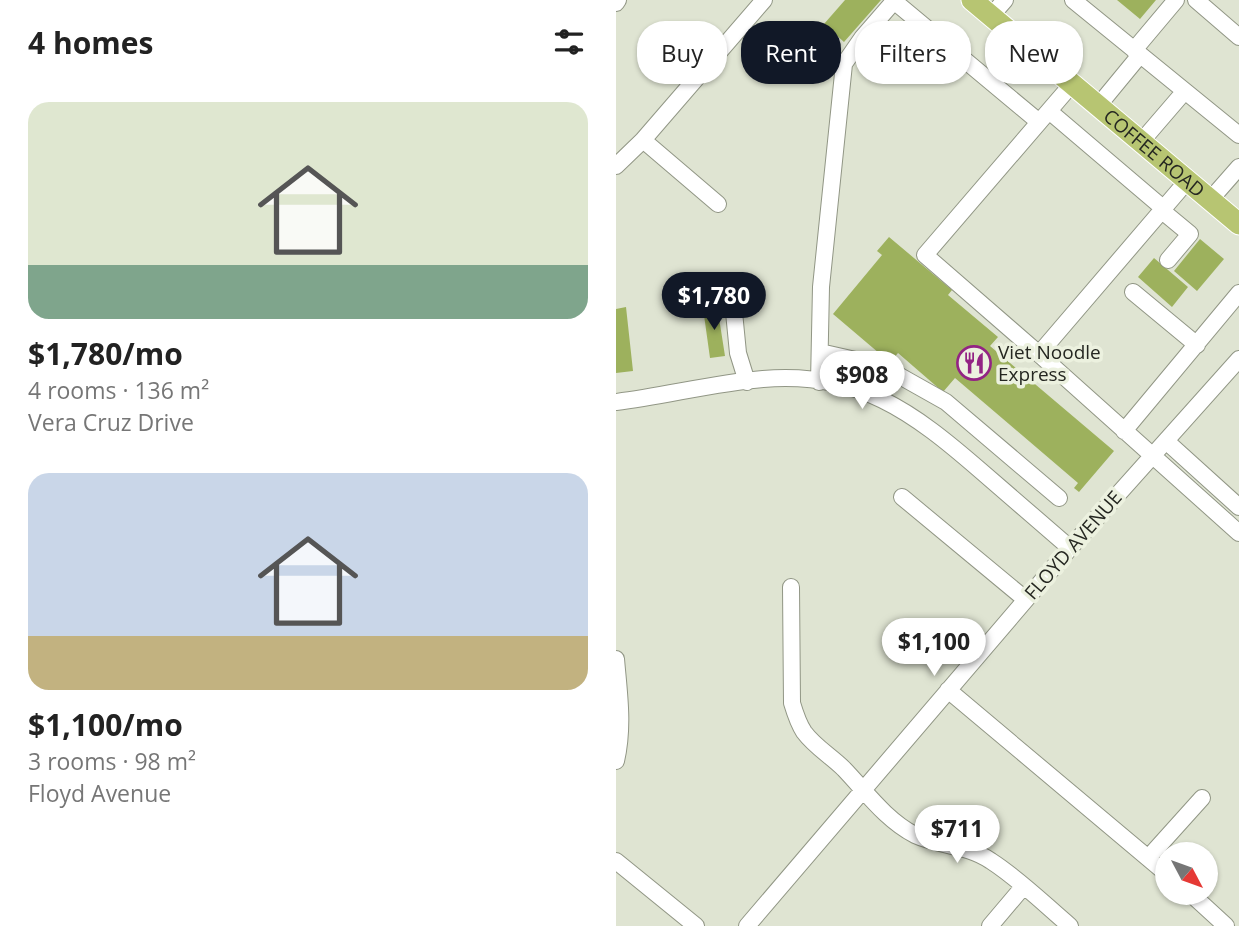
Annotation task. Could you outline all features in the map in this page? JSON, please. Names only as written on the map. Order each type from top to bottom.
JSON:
[{"type":"main road","name":"COFFEE ROAD","points":[[972,0],[998,8],[1011,21]]},
{"type":"main road","name":"COFFEE ROAD","points":[[1072,84],[1239,224]]},
{"type":"street","points":[[616,166],[643,140],[764,0]]},
{"type":"street","points":[[1073,0],[1239,135]]},
{"type":"street","points":[[1098,106],[1176,0]]},
{"type":"street","points":[[1196,0],[1239,37]]},
{"type":"street","points":[[819,382],[821,287],[844,64],[894,1],[1044,116],[1190,234],[1168,260]]},
{"type":"street","points":[[1072,84],[925,256],[1239,533]]},
{"type":"street","points":[[1141,142],[1184,92]]},
{"type":"street","points":[[643,140],[718,204]]},
{"type":"street","points":[[1210,200],[1239,167]]},
{"type":"street","points":[[1039,354],[1187,181]]},
{"type":"street","points":[[1133,292],[1197,345]]},
{"type":"street","points":[[1124,432],[1239,293]]},
{"type":"street","points":[[733,302],[738,353],[747,382]]},
{"type":"street","points":[[820,352],[882,366],[946,402],[1059,498]]},
{"type":"street","name":"FLOYD AVENUE","points":[[747,926],[1025,599],[1239,359]]},
{"type":"street","points":[[616,401],[747,382],[796,378],[857,389],[910,413],[937,433],[1070,548]]},
{"type":"street","points":[[1166,442],[1239,507]]},
{"type":"street","points":[[902,497],[1025,599]]},
{"type":"street","points":[[791,587],[792,702],[796,718],[809,738],[898,824],[914,834],[991,860],[1070,926]]},
{"type":"street","points":[[616,659],[622,715],[616,761]]},
{"type":"street","points":[[948,690],[1155,863]]},
{"type":"street","points":[[1149,858],[1202,798]]},
{"type":"street","points":[[616,861],[696,926]]},
{"type":"street","points":[[990,926],[1023,887]]},
{"type":"street","points":[[1203,905],[1226,926]]},
{"type":"building","points":[[845,0],[881,0],[862,21],[855,21],[855,30],[844,42],[841,39],[841,21],[827,21]]},
{"type":"building","points":[[1117,0],[1156,0],[1140,19]]},
{"type":"building","points":[[889,237],[952,290],[948,295],[998,337],[990,346],[1114,451],[1079,492],[1074,488],[1078,483],[955,378],[943,392],[898,353],[887,366],[883,362],[886,359],[833,314],[882,255],[877,251]]},
{"type":"building","points":[[1200,239],[1224,259],[1197,291],[1174,271]]},
{"type":"building","points":[[1154,258],[1188,287],[1172,307],[1138,277]]},
{"type":"building","points":[[717,305],[725,356],[710,358],[703,308]]},
{"type":"building","points":[[626,307],[633,371],[616,373],[616,309]]},
{"type":"place","name":"Viet Noodle Express","points":[[974,363]]}]
